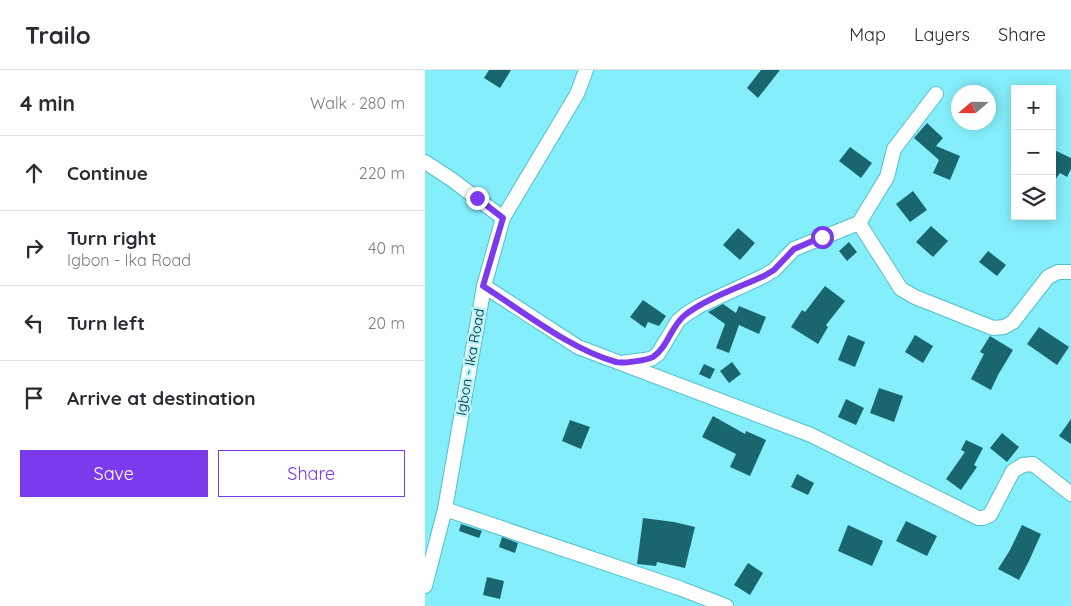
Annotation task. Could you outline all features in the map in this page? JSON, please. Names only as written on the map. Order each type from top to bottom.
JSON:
[{"type":"street","name":"Igbon - Ika Road","points":[[425,586],[445,509],[483,286],[503,218],[577,94],[586,70]]},
{"type":"street","points":[[618,363],[651,359],[658,354],[678,321],[699,306],[764,276],[774,270],[794,249],[803,244],[859,222],[887,177],[894,149],[936,94]]},
{"type":"street","points":[[425,162],[503,218]]},
{"type":"street","points":[[859,222],[901,289],[915,297],[993,328],[1004,327],[1013,322],[1049,277],[1059,272],[1071,272]]},
{"type":"street","points":[[483,286],[578,347],[811,435],[978,518],[989,515],[1013,471],[1023,465],[1033,464],[1071,494]]},
{"type":"street","points":[[445,509],[726,606]]},
{"type":"building","points":[[489,70],[511,70],[500,88],[484,78]]},
{"type":"building","points":[[761,70],[780,70],[758,98],[747,88]]},
{"type":"building","points":[[927,123],[943,138],[936,146],[960,156],[950,180],[933,173],[939,160],[914,138]]},
{"type":"building","points":[[850,147],[872,163],[861,178],[839,161]]},
{"type":"building","points":[[1056,151],[1071,158],[1071,169],[1067,177],[1060,173],[1056,178]]},
{"type":"building","points":[[913,191],[927,210],[910,222],[896,204]]},
{"type":"building","points":[[931,226],[948,241],[933,257],[916,242]]},
{"type":"building","points":[[738,228],[755,243],[740,260],[723,245]]},
{"type":"building","points":[[849,242],[857,252],[847,261],[839,251]]},
{"type":"building","points":[[988,251],[1006,265],[997,276],[979,262]]},
{"type":"building","points":[[825,286],[845,301],[826,325],[828,327],[818,344],[791,327],[802,310],[805,312]]},
{"type":"building","points":[[643,300],[666,316],[659,326],[648,322],[645,328],[630,317]]},
{"type":"building","points":[[723,304],[736,313],[739,306],[766,317],[759,334],[739,325],[729,353],[716,348],[725,324],[708,312]]},
{"type":"building","points":[[1039,327],[1069,347],[1057,365],[1027,344]]},
{"type":"building","points":[[848,335],[865,342],[855,367],[838,360]]},
{"type":"building","points":[[915,335],[933,346],[923,363],[905,352]]},
{"type":"building","points":[[990,336],[1013,350],[991,390],[971,379],[984,354],[980,352]]},
{"type":"building","points":[[732,362],[741,374],[729,383],[720,371]]},
{"type":"building","points":[[704,364],[715,369],[710,379],[699,374]]},
{"type":"building","points":[[879,388],[903,396],[894,422],[870,413]]},
{"type":"building","points":[[846,399],[864,408],[856,425],[838,417]]},
{"type":"building","points":[[713,416],[745,434],[746,431],[766,440],[750,476],[730,467],[736,454],[702,437]]},
{"type":"building","points":[[1071,419],[1071,444],[1059,436]]},
{"type":"building","points":[[570,420],[590,427],[581,449],[562,441]]},
{"type":"building","points":[[1002,433],[1019,447],[1007,462],[990,448]]},
{"type":"building","points":[[966,440],[983,448],[974,465],[977,467],[961,490],[946,479],[965,452],[961,450]]},
{"type":"building","points":[[797,474],[814,483],[808,495],[791,487]]},
{"type":"building","points":[[643,518],[695,527],[685,568],[657,562],[656,566],[637,564]]},
{"type":"building","points":[[906,521],[937,536],[927,556],[896,541]]},
{"type":"building","points":[[461,524],[482,531],[479,538],[459,531]]},
{"type":"building","points":[[848,525],[883,541],[872,566],[838,551]]},
{"type":"building","points":[[1022,525],[1041,534],[1019,580],[998,569]]},
{"type":"building","points":[[502,537],[518,543],[515,553],[499,547]]},
{"type":"building","points":[[748,563],[763,573],[750,595],[734,585]]},
{"type":"building","points":[[487,577],[504,581],[500,599],[483,595]]},
{"type":"route","points":[[477,198],[503,218],[483,286],[578,347],[618,363],[651,359],[658,354],[678,321],[685,315],[699,306],[764,276],[774,270],[794,249],[822,237]]}]
